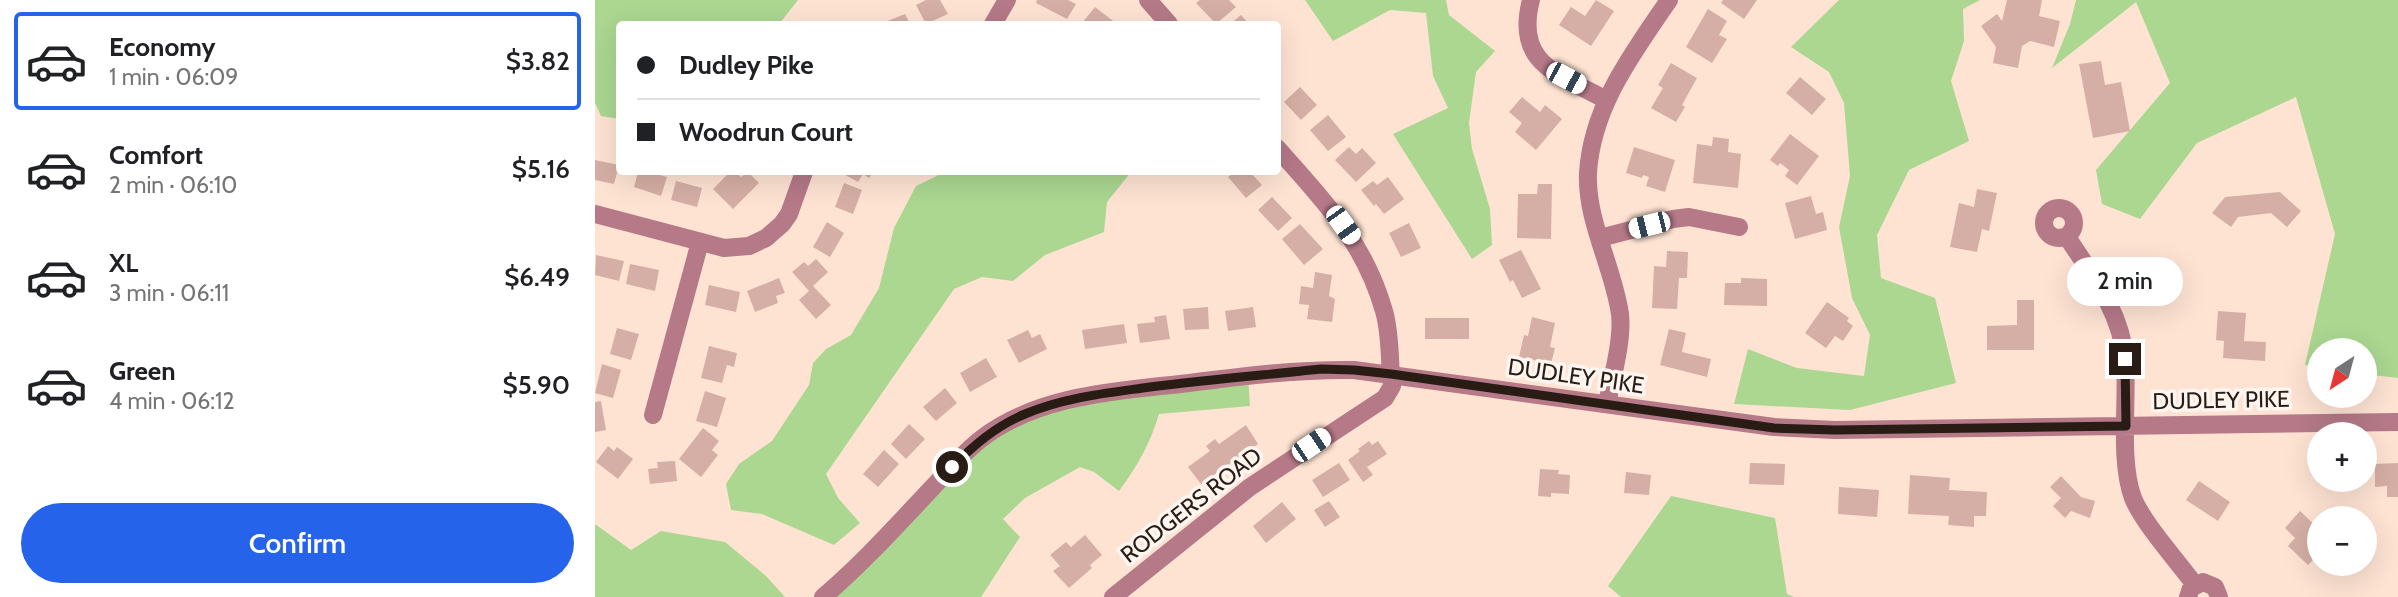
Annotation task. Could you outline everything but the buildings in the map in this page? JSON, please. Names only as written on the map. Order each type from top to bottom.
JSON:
[{"type":"street","points":[[995,21],[1007,0]]},
{"type":"street","points":[[1148,0],[1166,21]]},
{"type":"street","points":[[1531,0],[1526,27],[1533,51],[1540,62],[1549,70],[1606,100]]},
{"type":"street","points":[[1607,404],[1621,318],[1593,216],[1588,175],[1593,144],[1606,100],[1623,69],[1669,0]]},
{"type":"street","points":[[1281,153],[1330,208],[1355,242],[1385,313],[1391,374]]},
{"type":"street","points":[[595,214],[724,248],[739,248],[774,233],[789,214],[803,175]]},
{"type":"street","points":[[1600,237],[1689,217],[1739,227]]},
{"type":"street","points":[[2067,237],[2106,298],[2121,336],[2125,359],[2127,465],[2134,501],[2192,591],[2203,582],[2211,584],[2219,597]]},
{"type":"street","points":[[653,415],[701,242]]},
{"type":"street","name":"DUDLEY PIKE","points":[[823,597],[852,571],[983,437],[1025,414],[1059,402],[1097,394],[1209,380],[1321,369],[1354,370],[1774,428],[1835,430],[2398,422]]},
{"type":"street","name":"RODGERS ROAD","points":[[1113,597],[1250,487],[1385,398],[1392,386],[1391,374]]},
{"type":"green space","points":[[595,0],[798,0],[781,21],[616,21],[616,118],[601,116],[595,103]]},
{"type":"green space","points":[[1305,0],[1446,0],[1449,15],[1495,51],[1476,72],[1469,123],[1472,149],[1490,209],[1492,245],[1472,259],[1393,134],[1448,108],[1433,76],[1426,13],[1390,10],[1333,41]]},
{"type":"green space","points":[[1839,0],[1980,0],[1963,9],[1964,41],[1951,81],[1969,141],[1909,170],[1877,235],[1881,278],[1935,298],[1956,383],[1850,410],[1734,404],[1748,349],[1797,368],[1864,376],[1870,335],[1852,298],[1839,227],[1850,176],[1844,103],[1829,72],[1791,47]]},
{"type":"green space","points":[[2076,0],[2398,0],[2398,378],[2377,376],[2377,338],[2311,338],[2335,234],[2296,97],[2197,143],[2140,219],[2102,204],[2096,170],[2170,83],[2136,2],[2052,68],[2070,24]]},
{"type":"green space","points":[[939,175],[1129,175],[1107,202],[1104,232],[1045,255],[1013,281],[982,277],[954,289],[826,474],[838,498],[860,523],[834,545],[762,514],[731,510],[726,484],[739,464],[772,441],[809,385],[813,363],[826,349],[851,335],[879,288],[894,228],[916,186]]},
{"type":"green space","points":[[1248,376],[1250,406],[1159,414],[1143,454],[1119,491],[1094,472],[1080,467],[1025,498],[1003,519],[1020,537],[981,597],[823,597],[969,449],[1025,414]]},
{"type":"green space","points":[[1671,496],[1775,518],[1787,594],[1794,597],[1621,597],[1608,586]]},
{"type":"green space","points":[[595,524],[631,550],[661,531],[725,542],[766,576],[785,597],[595,597]]},
{"type":"route","points":[[952,467],[983,437],[1025,414],[1059,402],[1097,394],[1321,369],[1391,374],[1774,428],[1835,430],[2126,426],[2125,359]]}]
